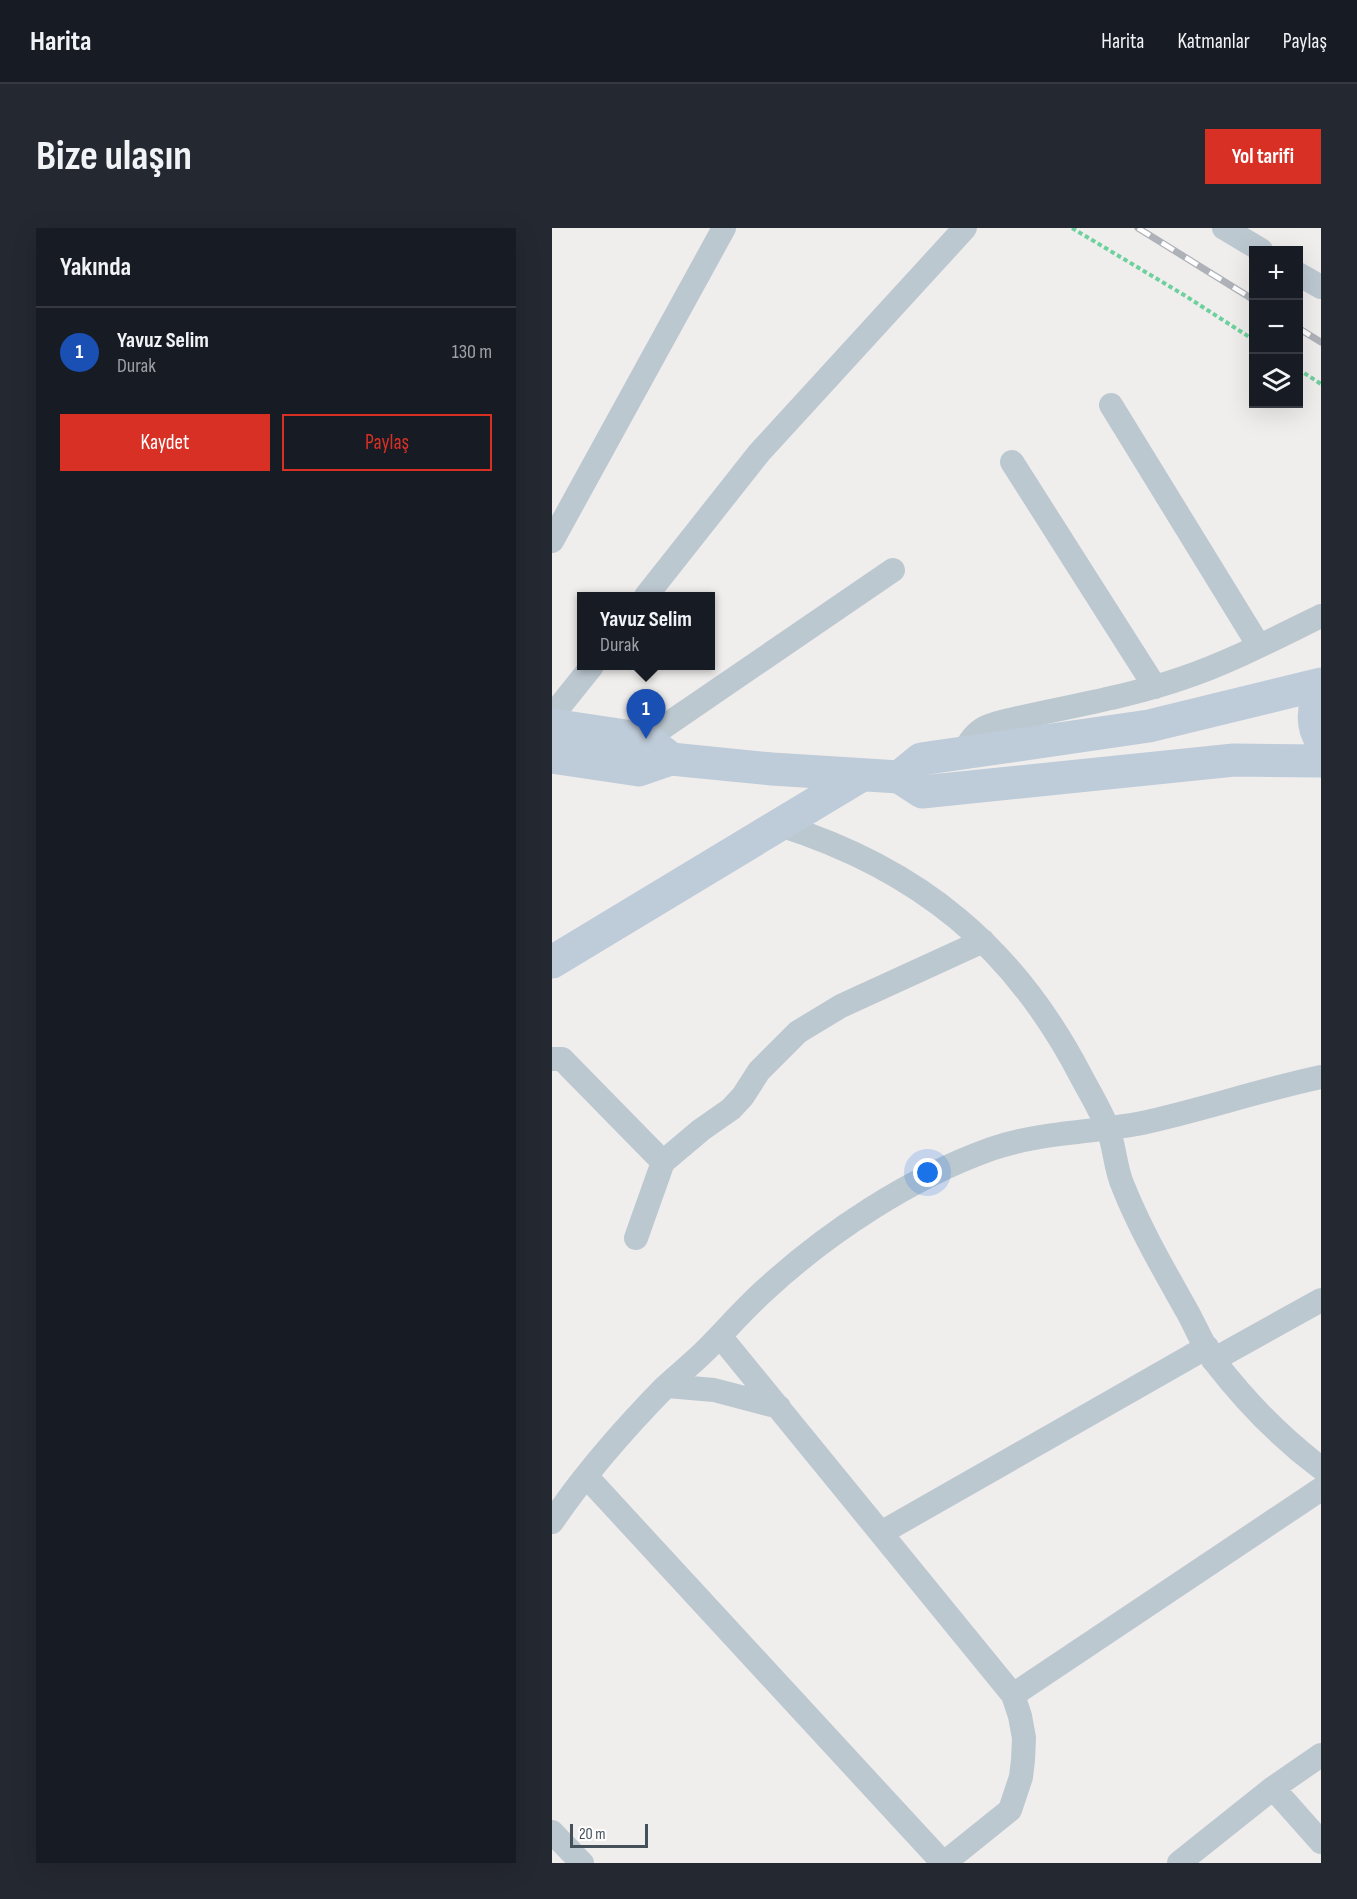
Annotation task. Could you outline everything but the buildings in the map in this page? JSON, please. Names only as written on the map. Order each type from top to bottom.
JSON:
[{"type":"street","points":[[552,541],[724,228]]},
{"type":"street","points":[[650,592],[759,453],[965,228]]},
{"type":"street","points":[[1224,228],[1254,246]]},
{"type":"street","points":[[1303,276],[1321,287]]},
{"type":"street","points":[[1111,405],[1259,646]]},
{"type":"street","points":[[1012,462],[1155,687]]},
{"type":"street","points":[[646,739],[893,570]]},
{"type":"street","points":[[964,753],[968,743],[977,732],[987,725],[1155,687],[1221,663],[1321,616]]},
{"type":"street","points":[[552,717],[589,670]]},
{"type":"street","points":[[899,777],[921,759],[1149,726],[1321,684]]},
{"type":"street","points":[[1321,692],[1315,707],[1314,721],[1321,740]]},
{"type":"street","points":[[552,725],[646,739],[671,759]]},
{"type":"street","points":[[552,758],[639,770],[671,759],[772,770],[899,777],[922,792],[1234,760],[1321,762]]},
{"type":"street","points":[[552,962],[862,775]]},
{"type":"street","points":[[780,825],[825,840],[886,868],[941,905],[983,941],[1024,985],[1063,1041],[1108,1129],[1122,1184],[1146,1238],[1210,1353],[1270,1425],[1321,1468]]},
{"type":"street","points":[[636,1238],[663,1162],[701,1130],[731,1109],[759,1071],[798,1032],[841,1006],[983,941]]},
{"type":"street","points":[[552,1059],[562,1059],[663,1162]]},
{"type":"street","points":[[552,1522],[630,1423],[765,1289],[798,1261],[849,1224],[901,1192],[964,1160],[1021,1141],[1059,1133],[1108,1129],[1174,1115],[1243,1095],[1321,1077]]},
{"type":"street","points":[[881,1533],[1210,1353],[1321,1300]]},
{"type":"street","points":[[586,1476],[944,1863],[1010,1810],[1021,1777],[1024,1738],[1013,1695],[720,1336]]},
{"type":"street","points":[[667,1386],[714,1390],[779,1407]]},
{"type":"street","points":[[1013,1695],[1321,1490]]},
{"type":"street","points":[[1179,1863],[1273,1788],[1321,1755]]},
{"type":"street","points":[[1273,1788],[1321,1842]]},
{"type":"street","points":[[552,1832],[582,1863]]},
{"type":"path","points":[[1072,228],[1249,337]]},
{"type":"path","points":[[1303,372],[1321,384]]},
{"type":"railway","points":[[1138,228],[1249,297]]},
{"type":"railway","points":[[1303,331],[1321,342]]},
{"type":"place","name":"Yavuz Selim","points":[[646,739]]}]
